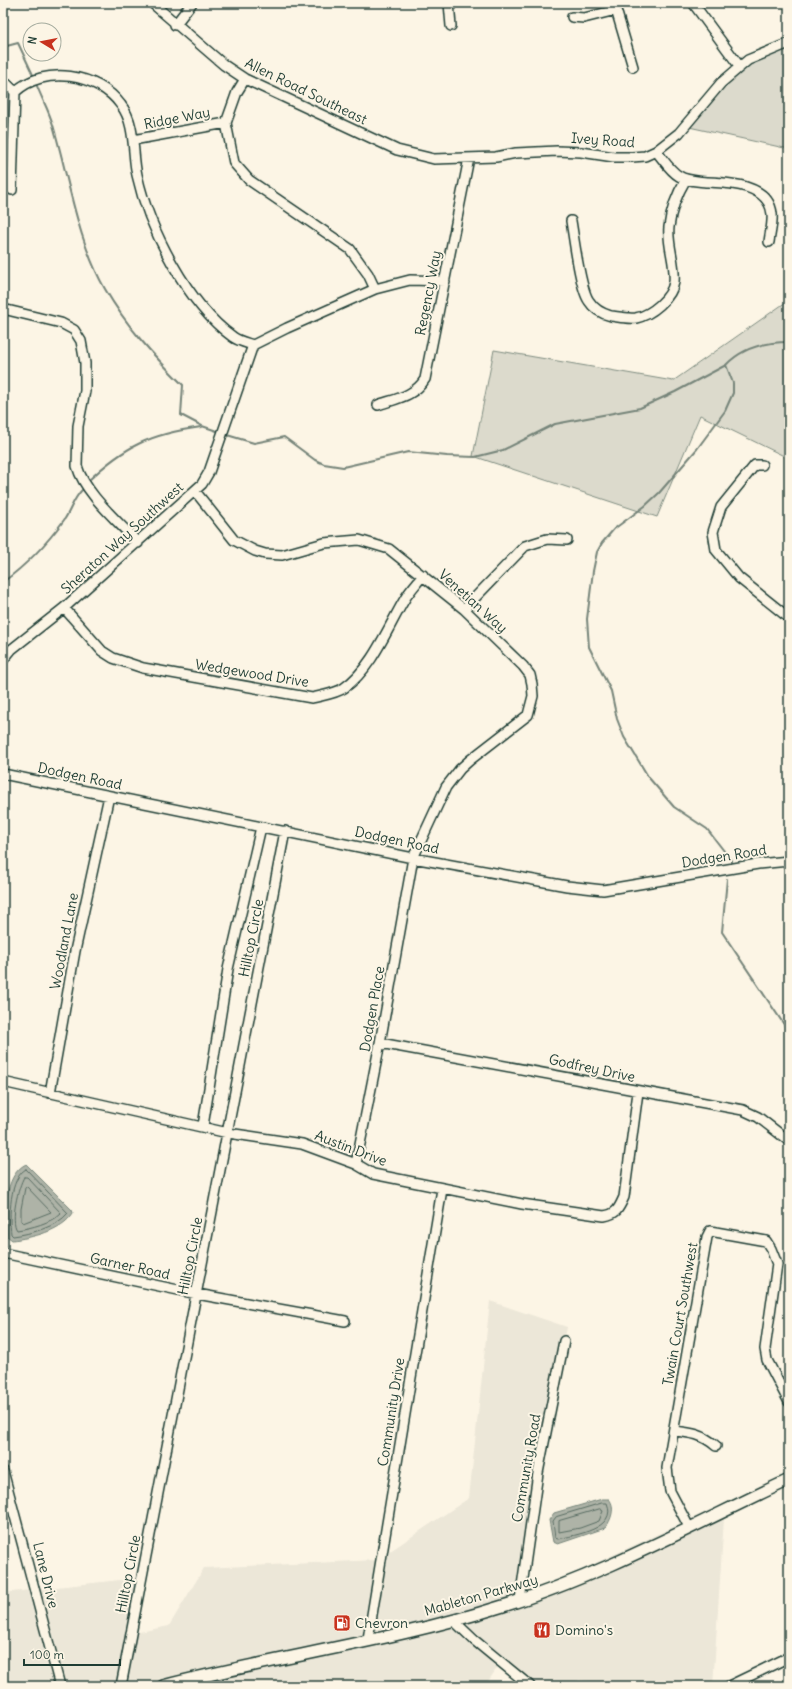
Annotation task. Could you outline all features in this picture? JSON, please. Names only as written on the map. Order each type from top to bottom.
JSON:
[{"type":"main road","name":"Mableton Parkway","points":[[163,1686],[190,1682],[453,1620],[520,1600],[563,1585],[607,1567],[789,1480]]},
{"type":"street","name":"Allen Road Southeast","points":[[152,3],[224,65],[245,79],[397,150],[434,159],[469,158]]},
{"type":"street","points":[[175,24],[192,3]]},
{"type":"street","points":[[449,3],[451,26]]},
{"type":"street","points":[[693,3],[740,67]]},
{"type":"street","points":[[572,17],[584,18],[615,6],[633,67]]},
{"type":"street","name":"Ivey Road","points":[[469,158],[557,151],[581,152],[614,157],[645,156],[656,151],[679,133],[720,83],[740,67],[753,57],[789,43]]},
{"type":"street","points":[[15,92],[32,82],[56,76],[72,77],[100,86],[122,105],[131,130],[143,200],[177,272],[206,311],[234,338],[253,345],[287,328],[375,289],[410,280],[445,281]]},
{"type":"street","points":[[245,79],[237,92],[226,122],[232,157],[241,172],[262,189],[350,249],[368,274],[375,289]]},
{"type":"street","points":[[3,80],[15,92],[12,190]]},
{"type":"street","name":"Ridge Way","points":[[133,140],[226,122]]},
{"type":"street","points":[[656,151],[679,177],[733,184],[751,189],[761,194],[772,213],[769,242]]},
{"type":"street","name":"Regency Way","points":[[378,405],[409,394],[420,388],[425,379],[469,158]]},
{"type":"street","points":[[571,221],[578,264],[589,301],[602,312],[618,317],[636,318],[651,312],[665,299],[674,282],[669,228],[676,196],[686,179]]},
{"type":"street","points":[[3,309],[61,323],[74,330],[81,340],[85,363],[85,391],[78,426],[77,466],[87,487],[138,543]]},
{"type":"street","name":"Sheraton Way Southwest","points":[[3,660],[12,649],[64,608],[195,492],[209,472],[253,345]]},
{"type":"street","points":[[762,465],[755,465],[721,507],[714,532],[716,550],[739,578],[789,618]]},
{"type":"street","name":"Venetian Way","points":[[195,492],[234,540],[255,552],[282,555],[324,543],[358,540],[389,549],[464,609],[523,666],[530,675],[533,696],[528,715],[470,760],[453,778],[446,787],[413,858]]},
{"type":"street","points":[[464,609],[525,546],[547,539],[566,540]]},
{"type":"street","name":"Wedgewood Drive","points":[[64,608],[102,651],[113,658],[143,668],[312,698],[331,694],[344,688],[354,679],[390,628],[407,596],[423,575]]},
{"type":"street","name":"Dodgen Road","points":[[3,774],[521,879],[603,890],[758,864],[789,861]]},
{"type":"street","name":"Woodland Lane","points":[[50,1093],[75,951],[109,796]]},
{"type":"street","points":[[203,1126],[228,969],[261,827]]},
{"type":"street","name":"Hilltop Circle","points":[[120,1686],[197,1294],[285,831]]},
{"type":"street","name":"Dodgen Place","points":[[356,1164],[380,1043],[413,858]]},
{"type":"street","name":"Godfrey Drive","points":[[380,1043],[558,1075],[638,1092],[743,1110],[758,1118],[789,1141]]},
{"type":"street","name":"Austin Drive","points":[[3,1082],[203,1126],[228,1133],[302,1144],[356,1164],[373,1174],[442,1189],[598,1216],[616,1213],[624,1197],[638,1092]]},
{"type":"street","name":"Community Drive","points":[[368,1639],[442,1189]]},
{"type":"street","name":"Twain Court Southwest","points":[[689,1527],[670,1491],[667,1476],[707,1237],[710,1231],[766,1241],[771,1249],[777,1264],[764,1349],[767,1360],[789,1402]]},
{"type":"street","name":"Garner Road","points":[[3,1254],[197,1294],[345,1321]]},
{"type":"street","name":"Community Road","points":[[520,1600],[538,1473],[564,1341]]},
{"type":"street","points":[[674,1431],[699,1434],[706,1437],[716,1446]]},
{"type":"street","name":"Lane Drive","points":[[3,1471],[60,1686]]},
{"type":"street","points":[[453,1620],[474,1640],[530,1686]]},
{"type":"street","points":[[729,1686],[789,1657]]},
{"type":"shaded area","points":[[789,46],[789,149],[689,127],[724,85],[759,54]]},
{"type":"shaded area","points":[[789,300],[789,451],[786,457],[700,415],[657,517],[473,456],[494,350],[673,381]]},
{"type":"shaded area","points":[[490,1301],[567,1327],[516,1600],[725,1503],[713,1686],[616,1686],[579,1680],[573,1686],[536,1686],[501,1662],[485,1686],[3,1686],[3,1593],[138,1578],[125,1635],[169,1626],[204,1568],[377,1560],[469,1498]]},
{"type":"water","points":[[26,1164],[72,1210],[73,1213],[62,1225],[54,1229],[37,1235],[12,1240],[7,1236],[7,1196],[13,1177],[18,1170]]},
{"type":"water","points":[[602,1499],[609,1499],[612,1506],[611,1518],[605,1528],[558,1544],[553,1542],[549,1520],[554,1513]]},
{"type":"waterway","points":[[3,47],[18,43],[34,77]]},
{"type":"waterway","points":[[37,86],[50,115],[80,230],[95,270],[113,303],[131,328],[161,363],[183,385],[181,415],[202,426],[217,431]]},
{"type":"waterway","points":[[227,435],[254,443],[284,437],[315,460],[324,464],[343,467],[408,452],[475,457],[503,450],[555,424],[640,408],[675,392],[726,365],[732,359],[747,350],[772,343],[789,342]]},
{"type":"waterway","points":[[726,365],[733,383],[733,393],[725,411],[697,449],[659,493],[645,506],[614,529],[602,543],[597,552],[587,619],[589,647],[611,691],[617,719],[624,737],[649,778],[674,807],[707,829],[731,860],[731,863]]},
{"type":"waterway","points":[[88,481],[114,459],[139,444],[167,433],[201,427]]},
{"type":"waterway","points":[[3,582],[28,561],[51,537],[64,520],[76,497],[82,490]]},
{"type":"waterway","points":[[727,879],[722,932],[789,1032]]},
{"type":"place","name":"Chevron","points":[[342,1623]]},
{"type":"place","name":"Domino's","points":[[542,1630]]}]
